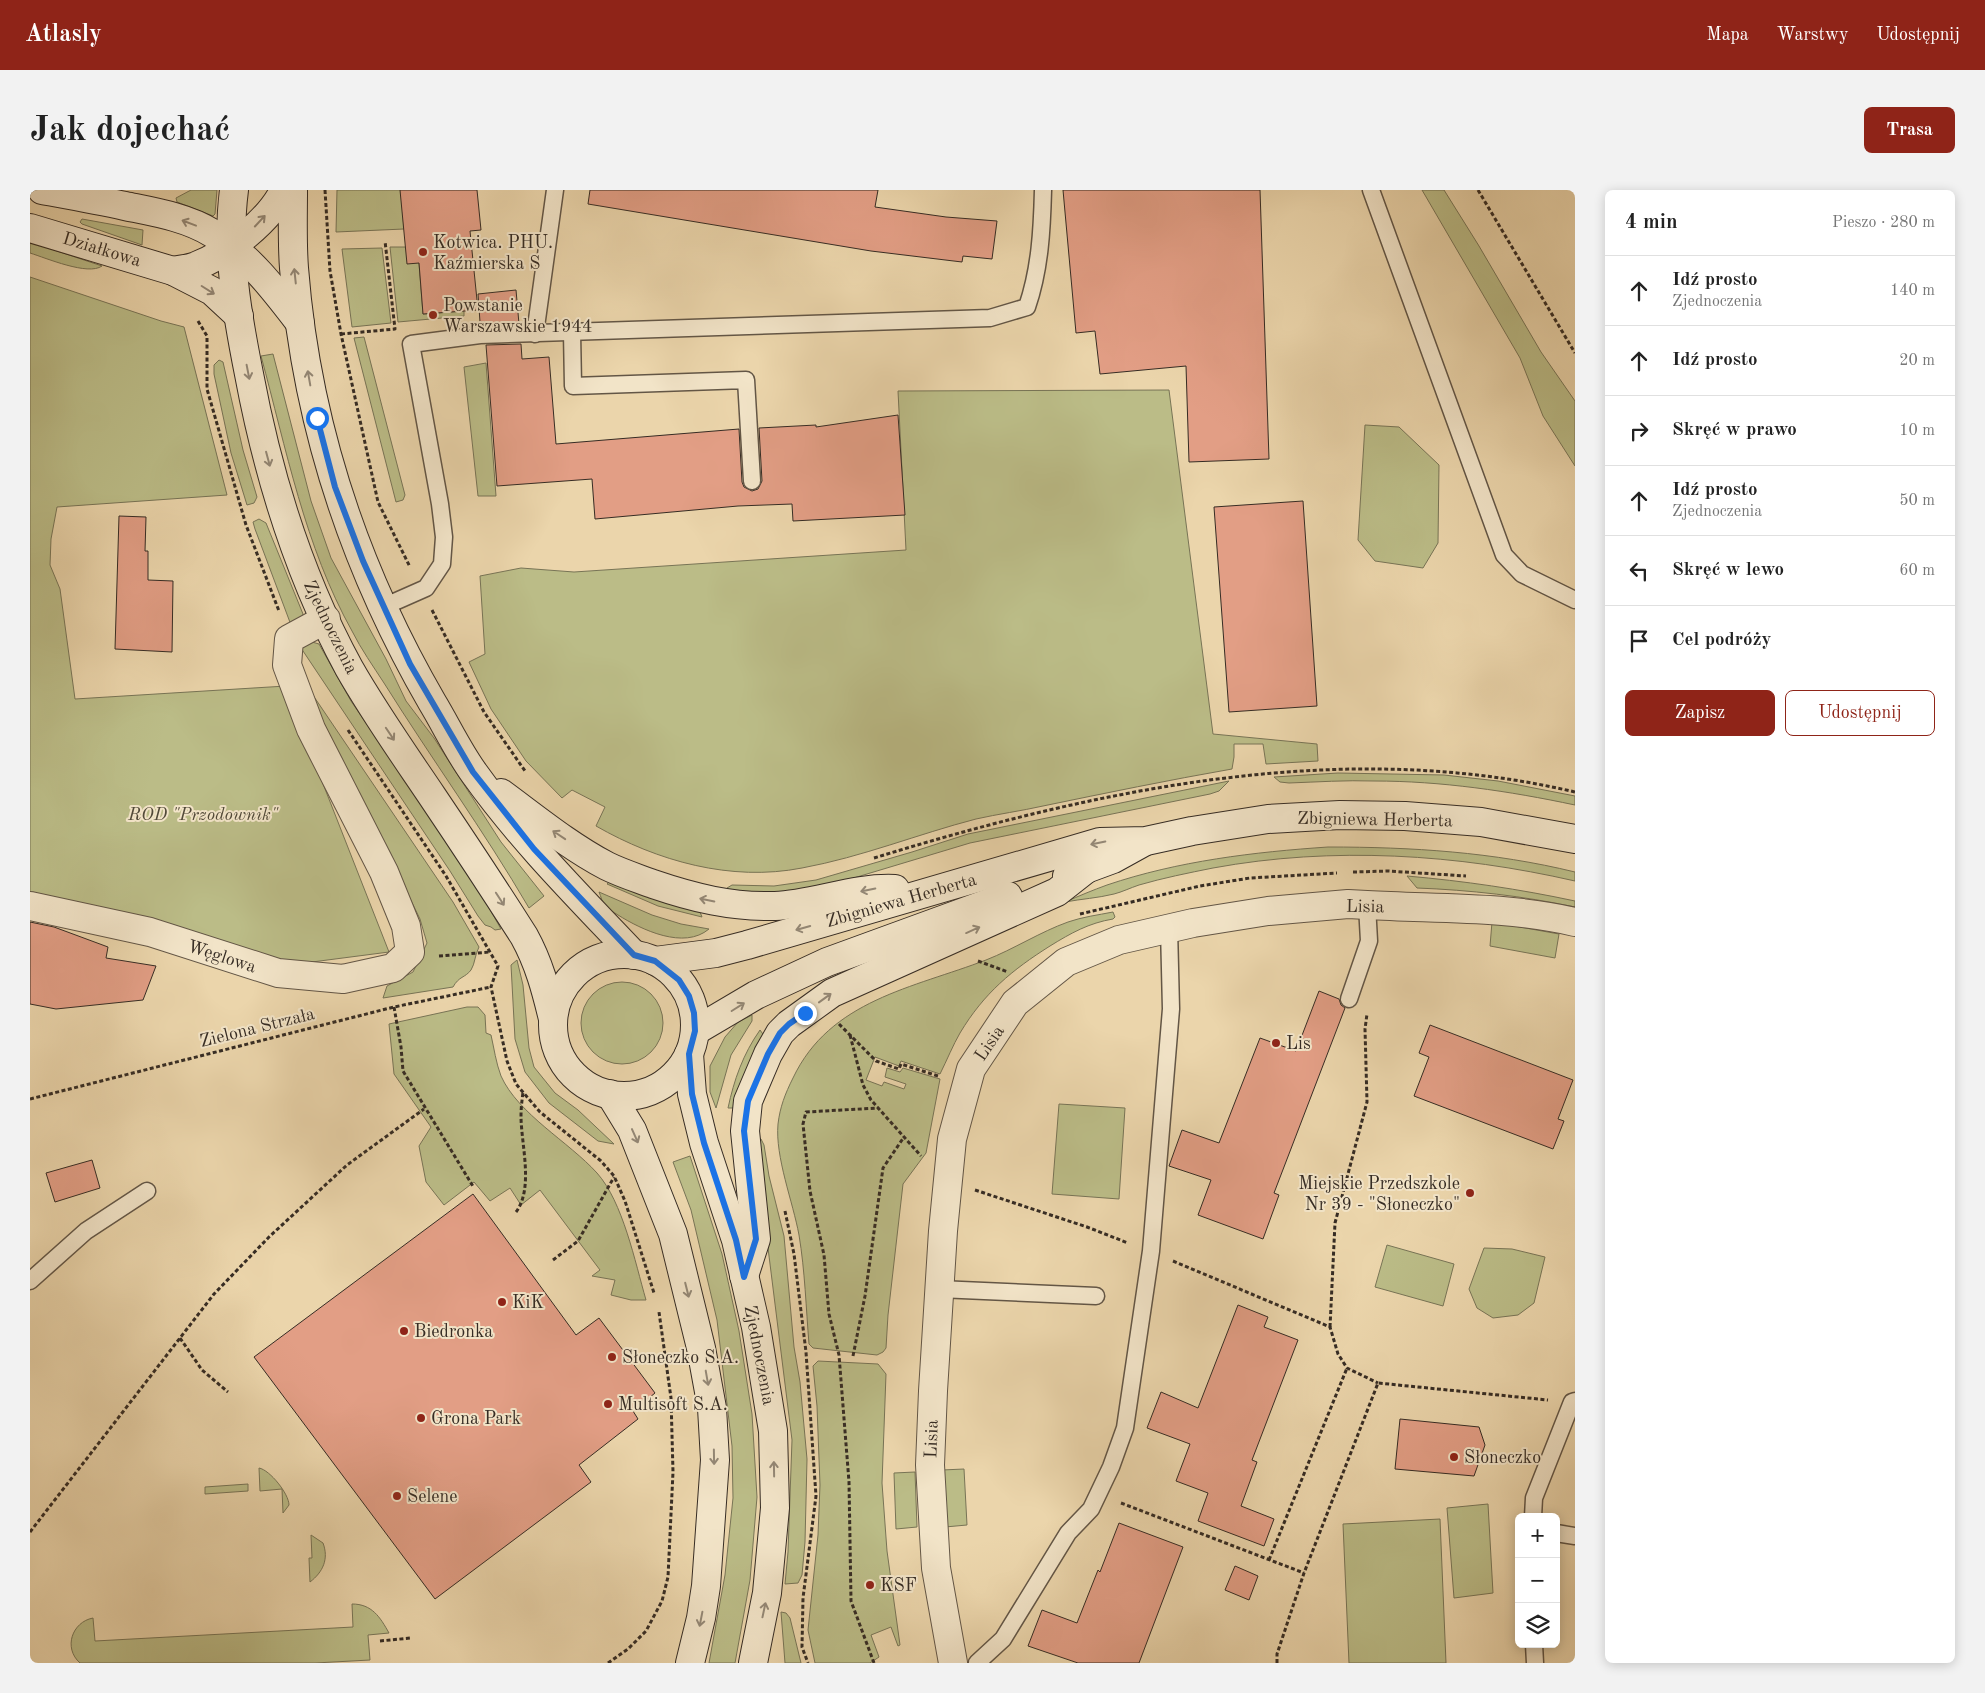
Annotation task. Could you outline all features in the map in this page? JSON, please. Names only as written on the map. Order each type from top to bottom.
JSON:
[{"type":"street","points":[[42,190],[145,210],[188,221],[212,233],[251,263],[270,282],[300,324]]},
{"type":"street","points":[[83,198],[136,190]]},
{"type":"street","name":"Zjednoczenia","points":[[234,190],[231,247],[239,316],[256,412],[281,508],[305,572],[349,667],[375,712],[524,936],[534,954],[542,976],[553,1019]]},
{"type":"street","name":"Działkowa","points":[[173,271],[195,267],[231,247],[261,222],[284,190]]},
{"type":"street","points":[[293,190],[294,266],[300,324],[317,418],[335,487],[363,561],[410,664],[473,772],[534,849],[645,958],[679,980],[689,996],[694,1013],[692,1042],[679,1070],[665,1083],[648,1092],[629,1096],[610,1094],[590,1087],[574,1075],[562,1059],[555,1040],[553,1019],[559,997],[572,977],[589,963],[611,955],[645,958]]},
{"type":"street","name":"Działkowa","points":[[30,228],[173,271],[212,291],[239,316]]},
{"type":"street","points":[[326,619],[289,639],[287,665],[311,729],[388,881],[406,926],[410,952]]},
{"type":"street","points":[[473,772],[546,826],[607,866],[642,880],[709,901],[774,906],[805,903],[878,888],[934,890]]},
{"type":"street","name":"Zbigniewa Herberta","points":[[645,958],[716,953],[1100,842],[1146,841],[1192,831],[1268,820],[1340,815],[1405,816],[1481,822],[1575,839]]},
{"type":"street","name":"Zbigniewa Herberta","points":[[692,1042],[756,995],[827,962],[1085,870],[1113,859],[1146,841]]},
{"type":"street","points":[[744,1277],[756,1239],[744,1131],[748,1101],[768,1054],[780,1033],[789,1024],[832,993],[1057,892],[1085,870]]},
{"type":"street","name":"Lisia","points":[[953,1663],[936,1568],[930,1465],[939,1289],[952,1139],[971,1069],[1015,1003],[1066,962],[1119,940],[1169,928],[1268,910],[1348,904],[1491,910],[1575,922]]},
{"type":"street","name":"Węglowa","points":[[30,906],[150,932],[278,974],[343,979],[393,968],[410,952]]},
{"type":"street","name":"Zjednoczenia","points":[[692,1042],[692,1094],[704,1143],[736,1240],[756,1328],[774,1440],[775,1508],[767,1593],[755,1661]]},
{"type":"street","points":[[610,1094],[632,1130],[673,1234],[701,1348],[712,1408],[714,1460],[711,1520],[702,1610],[689,1662]]},
{"type":"lane","points":[[536,334],[555,190]]},
{"type":"lane","points":[[384,606],[426,588],[442,564],[444,537],[440,504],[411,344],[480,336],[990,318],[1027,307],[1036,283],[1042,231],[1043,190]]},
{"type":"lane","points":[[1370,190],[1504,555],[1522,574],[1575,600]]},
{"type":"lane","points":[[572,332],[573,386],[746,380],[752,481]]},
{"type":"lane","points":[[1349,999],[1369,941],[1367,905]]},
{"type":"lane","points":[[977,1663],[1003,1639],[1068,1533],[1091,1509],[1111,1467],[1124,1428],[1151,1251],[1171,1009],[1169,928]]},
{"type":"lane","points":[[30,1281],[86,1231],[147,1191]]},
{"type":"lane","points":[[939,1289],[1096,1296]]},
{"type":"lane","points":[[1534,1513],[1534,1498],[1574,1402]]},
{"type":"lane","points":[[1560,1534],[1575,1536]]},
{"type":"lane","points":[[1534,1648],[1534,1663]]},
{"type":"path","points":[[325,190],[330,271],[341,334],[378,502],[484,712],[526,772]]},
{"type":"path","points":[[1478,190],[1575,354]]},
{"type":"path","points":[[341,334],[395,328],[385,241]]},
{"type":"path","points":[[410,952],[427,957],[490,952]]},
{"type":"path","points":[[972,959],[1015,975]]},
{"type":"path","name":"Zielona Strzała","points":[[30,1099],[394,1007],[491,987],[507,1061],[516,1084],[523,1092]]},
{"type":"path","points":[[394,1007],[401,1047],[402,1072],[474,1188]]},
{"type":"path","points":[[1368,1009],[1365,1029],[1366,1102],[1335,1223],[1330,1327],[1338,1354],[1347,1368],[1378,1383],[1574,1402]]},
{"type":"path","points":[[835,1020],[876,1061],[899,1069],[901,1064],[946,1079]]},
{"type":"path","points":[[850,1035],[863,1085],[878,1108],[948,1182],[1087,1227],[1151,1251],[1330,1327]]},
{"type":"path","points":[[523,1092],[540,1112],[601,1162],[614,1176],[625,1201],[655,1295]]},
{"type":"path","points":[[516,1212],[522,1205],[525,1178],[521,1115],[523,1092]]},
{"type":"path","points":[[874,1663],[851,1601],[849,1482],[839,1355],[829,1314],[824,1255],[810,1191],[803,1124],[806,1112],[878,1108]]},
{"type":"path","points":[[30,1532],[214,1294],[269,1237],[347,1165],[424,1109]]},
{"type":"path","points":[[853,1356],[865,1296],[883,1168],[904,1137]]},
{"type":"path","points":[[553,1260],[578,1241],[614,1176]]},
{"type":"path","points":[[784,1207],[794,1254],[806,1352],[816,1496],[803,1598],[802,1647],[808,1663]]},
{"type":"path","points":[[608,1663],[628,1649],[646,1631],[662,1601],[668,1577],[673,1472],[671,1407],[658,1304]]},
{"type":"path","points":[[180,1338],[202,1370],[228,1392]]},
{"type":"path","points":[[1269,1560],[1347,1368]]},
{"type":"path","points":[[1277,1663],[1277,1654],[1304,1574],[1378,1383]]},
{"type":"path","points":[[1091,1509],[1122,1503],[1304,1574]]},
{"type":"path","points":[[380,1641],[411,1638]]},
{"type":"green space","points":[[191,190],[217,190],[215,214],[213,216],[177,202],[176,198]]},
{"type":"green space","points":[[337,190],[401,190],[404,229],[336,232]]},
{"type":"green space","points":[[1422,190],[1444,190],[1541,352],[1575,401],[1575,466],[1543,416],[1520,358]]},
{"type":"green space","points":[[82,219],[143,230],[142,245],[82,224],[80,222]]},
{"type":"green space","points":[[30,242],[102,266],[96,269],[87,269],[56,262],[30,253]]},
{"type":"green space","points":[[390,247],[406,247],[419,263],[423,314],[464,311],[464,316],[398,322]]},
{"type":"green space","points":[[382,248],[391,323],[352,327],[342,249]]},
{"type":"green space","name":"ROD \"Przodownik\"","points":[[30,277],[184,327],[227,495],[57,507],[51,539],[50,565],[60,589],[75,699],[286,686],[389,952],[312,962],[276,960],[30,899]]},
{"type":"green space","points":[[364,337],[405,495],[403,500],[396,502],[354,338]]},
{"type":"green space","points":[[273,354],[311,501],[331,558],[386,659],[406,701],[434,738],[501,842],[544,896],[529,908],[494,851],[363,651],[336,599],[321,566],[298,496],[261,356]]},
{"type":"green space","points":[[219,360],[223,362],[243,450],[257,497],[254,503],[247,505],[231,453],[214,374],[214,365]]},
{"type":"green space","points":[[486,363],[496,496],[478,496],[464,367]]},
{"type":"green space","points":[[1169,390],[1213,734],[1317,744],[1318,761],[1266,764],[1263,744],[1234,744],[1232,769],[976,819],[868,852],[802,868],[775,872],[722,870],[669,858],[644,849],[596,826],[605,807],[572,790],[562,798],[526,761],[491,709],[469,662],[485,654],[480,576],[521,568],[574,572],[906,550],[898,391]]},
{"type":"green space","points":[[1365,425],[1399,427],[1439,465],[1438,543],[1423,568],[1375,561],[1358,540]]},
{"type":"green space","points":[[259,519],[266,523],[303,614],[301,620],[291,625],[255,529],[253,522]]},
{"type":"green space","points":[[312,642],[319,644],[351,701],[475,883],[501,929],[495,930],[485,925],[478,916],[301,648]]},
{"type":"green space","points":[[302,679],[453,902],[479,947],[471,970],[453,987],[383,998],[387,986],[413,972],[427,943],[420,919]]},
{"type":"green space","points":[[1338,773],[1444,775],[1498,781],[1575,796],[1575,805],[1500,791],[1450,785],[1399,781],[1289,783],[1280,782],[1274,777]]},
{"type":"green space","points":[[1229,781],[1219,791],[1210,794],[970,843],[799,893],[725,892],[732,885],[774,886],[816,880],[968,834]]},
{"type":"green space","points":[[1328,847],[1390,848],[1483,855],[1575,872],[1575,881],[1486,864],[1395,856],[1349,855],[1258,861],[1213,868],[1148,882],[1102,897],[1065,902],[1134,877],[1189,864],[1244,855]]},
{"type":"green space","points":[[1407,876],[1533,893],[1575,901],[1575,907],[1496,894],[1417,888]]},
{"type":"green space","points":[[611,880],[700,912],[702,917],[658,906],[607,884]]},
{"type":"green space","points":[[599,892],[652,915],[681,924],[709,929],[699,935],[688,938],[663,936],[651,932],[608,909],[603,903]]},
{"type":"green space","points":[[1113,912],[1115,917],[1113,919],[1080,929],[1050,946],[1023,964],[989,994],[957,1038],[940,1074],[901,1061],[899,1066],[875,1057],[866,1080],[882,1086],[884,1082],[904,1089],[906,1084],[885,1077],[887,1068],[900,1072],[903,1068],[940,1079],[926,1153],[903,1184],[886,1348],[877,1355],[813,1348],[809,1344],[799,1235],[779,1151],[778,1137],[779,1118],[785,1095],[809,1052],[829,1031],[851,1014],[876,1000],[986,960],[1068,922]]},
{"type":"green space","points":[[1492,922],[1559,934],[1555,958],[1490,946]]},
{"type":"green space","points":[[517,960],[523,985],[529,1048],[534,1067],[555,1093],[578,1110],[614,1144],[598,1141],[549,1103],[525,1072],[515,1039],[511,965]]},
{"type":"green space","points":[[622,982],[638,985],[651,994],[660,1007],[663,1023],[660,1039],[651,1052],[638,1061],[622,1064],[606,1061],[593,1052],[584,1039],[581,1023],[584,1007],[593,994],[606,985]]},
{"type":"green space","points":[[467,1007],[478,1007],[485,1015],[486,1033],[491,1035],[499,1071],[509,1090],[519,1103],[586,1161],[606,1185],[627,1233],[646,1300],[631,1300],[611,1295],[615,1280],[592,1276],[600,1270],[540,1190],[521,1205],[510,1188],[490,1201],[474,1182],[444,1205],[426,1182],[419,1146],[431,1127],[394,1074],[389,1024]]},
{"type":"green space","points":[[752,1015],[752,1021],[731,1055],[716,1108],[710,1092],[710,1066],[725,1037],[738,1022]]},
{"type":"green space","points":[[760,1030],[765,1037],[735,1108],[728,1108],[740,1068]]},
{"type":"green space","points":[[1059,1104],[1125,1108],[1119,1199],[1052,1194]]},
{"type":"green space","points":[[754,1136],[761,1139],[764,1145],[769,1176],[784,1236],[794,1347],[800,1382],[807,1459],[805,1542],[802,1575],[798,1583],[785,1584],[792,1440]]},
{"type":"green space","points":[[690,1156],[722,1254],[739,1331],[752,1414],[757,1497],[750,1580],[735,1663],[709,1663],[725,1575],[733,1498],[732,1446],[717,1320],[691,1210],[673,1162]]},
{"type":"green space","points":[[1387,1245],[1454,1264],[1443,1306],[1375,1287]]},
{"type":"green space","points":[[1484,1248],[1512,1249],[1545,1257],[1534,1303],[1518,1315],[1493,1318],[1477,1308],[1469,1289]]},
{"type":"green space","points":[[818,1361],[878,1364],[886,1374],[882,1483],[887,1551],[900,1645],[898,1646],[891,1627],[871,1635],[879,1657],[870,1663],[815,1663],[808,1630],[818,1535],[820,1485],[817,1406],[813,1366]]},
{"type":"green space","points":[[259,1468],[268,1473],[282,1489],[260,1491]]},
{"type":"green space","points":[[964,1469],[967,1525],[945,1527],[942,1470]]},
{"type":"green space","points":[[915,1472],[917,1527],[896,1529],[894,1473]]},
{"type":"green space","points":[[248,1484],[248,1491],[205,1494],[205,1487]]},
{"type":"green space","points":[[282,1489],[286,1495],[289,1505],[283,1513]]},
{"type":"green space","points":[[1488,1504],[1493,1593],[1454,1598],[1447,1508]]},
{"type":"green space","points":[[1440,1519],[1446,1663],[1349,1663],[1343,1524]]},
{"type":"green space","points":[[311,1535],[323,1543],[325,1560],[318,1574],[310,1582],[309,1558],[312,1558]]},
{"type":"green space","points":[[352,1604],[365,1606],[375,1612],[389,1633],[368,1635],[370,1660],[315,1663],[80,1663],[72,1650],[72,1636],[75,1630],[86,1620],[93,1618],[95,1641],[353,1627]]},
{"type":"green space","points":[[781,1612],[786,1613],[790,1618],[801,1663],[785,1663]]},
{"type":"building","name":"Kotwica. PHU. Kaźmierska S","points":[[400,190],[477,190],[481,230],[470,231],[478,310],[423,314],[419,263],[407,264]]},
{"type":"building","points":[[590,190],[878,190],[875,207],[946,217],[997,221],[992,259],[963,256],[962,262],[871,251],[588,204]]},
{"type":"building","points":[[1063,190],[1260,190],[1269,459],[1189,462],[1186,366],[1100,374],[1095,331],[1076,333]]},
{"type":"building","points":[[516,290],[519,324],[485,325],[485,322],[480,322],[478,294]]},
{"type":"building","points":[[521,344],[522,359],[549,357],[556,444],[739,429],[742,482],[744,487],[752,491],[758,489],[762,481],[759,428],[816,425],[816,427],[898,415],[905,515],[793,521],[792,504],[738,506],[595,519],[592,479],[497,486],[486,345]]},
{"type":"building","points":[[1303,501],[1317,706],[1229,712],[1214,507]]},
{"type":"building","points":[[119,516],[146,517],[145,551],[148,551],[148,580],[173,581],[172,652],[115,649]]},
{"type":"building","points":[[30,922],[54,927],[108,947],[106,958],[156,966],[143,1000],[56,1009],[30,1004]]},
{"type":"building","points":[[1319,991],[1339,999],[1341,1005],[1345,1008],[1274,1193],[1279,1195],[1263,1239],[1198,1215],[1211,1180],[1169,1166],[1182,1130],[1219,1143],[1260,1038],[1296,1051]]},
{"type":"building","points":[[1430,1025],[1573,1080],[1558,1119],[1564,1121],[1553,1149],[1414,1096],[1429,1057],[1419,1053]]},
{"type":"building","points":[[92,1160],[100,1188],[55,1202],[46,1173]]},
{"type":"building","name":"Grona Park","points":[[473,1194],[576,1335],[599,1318],[655,1393],[633,1411],[638,1419],[579,1465],[591,1482],[435,1599],[254,1357]]},
{"type":"building","points":[[1238,1305],[1268,1317],[1264,1327],[1298,1340],[1252,1460],[1257,1462],[1241,1506],[1274,1519],[1264,1546],[1198,1521],[1208,1493],[1176,1481],[1190,1444],[1147,1428],[1161,1392],[1198,1408]]},
{"type":"building","points":[[1400,1419],[1479,1427],[1485,1445],[1474,1476],[1395,1469]]},
{"type":"building","points":[[1119,1523],[1183,1547],[1139,1663],[1078,1663],[1028,1646],[1042,1610],[1077,1623]]},
{"type":"building","points":[[1235,1566],[1258,1576],[1249,1600],[1225,1590]]},
{"type":"place","name":"Kotwica. PHU. Kaźmierska S","points":[[423,252]]},
{"type":"place","name":"Powstanie Warszawskie 1944","points":[[433,315]]},
{"type":"place","name":"Lis","points":[[1276,1043]]},
{"type":"place","name":"Miejskie Przedszkole Nr 39 - \"Słoneczko\"","points":[[1470,1193]]},
{"type":"place","name":"KiK","points":[[502,1302]]},
{"type":"place","name":"Biedronka","points":[[404,1331]]},
{"type":"place","name":"Słoneczko S.A.","points":[[612,1357]]},
{"type":"place","name":"Multisoft S.A.","points":[[608,1404]]},
{"type":"place","name":"Grona Park","points":[[421,1418]]},
{"type":"place","name":"Słoneczko","points":[[1454,1457]]},
{"type":"place","name":"Selene","points":[[397,1496]]},
{"type":"place","name":"KSF","points":[[870,1585]]},
{"type":"route","points":[[317,418],[335,487],[363,561],[410,664],[473,772],[534,849],[634,955],[655,961],[679,980],[689,996],[694,1013],[695,1031],[689,1054],[692,1094],[704,1143],[736,1240],[744,1277],[756,1239],[744,1131],[748,1101],[768,1054],[780,1033],[805,1013]]}]
